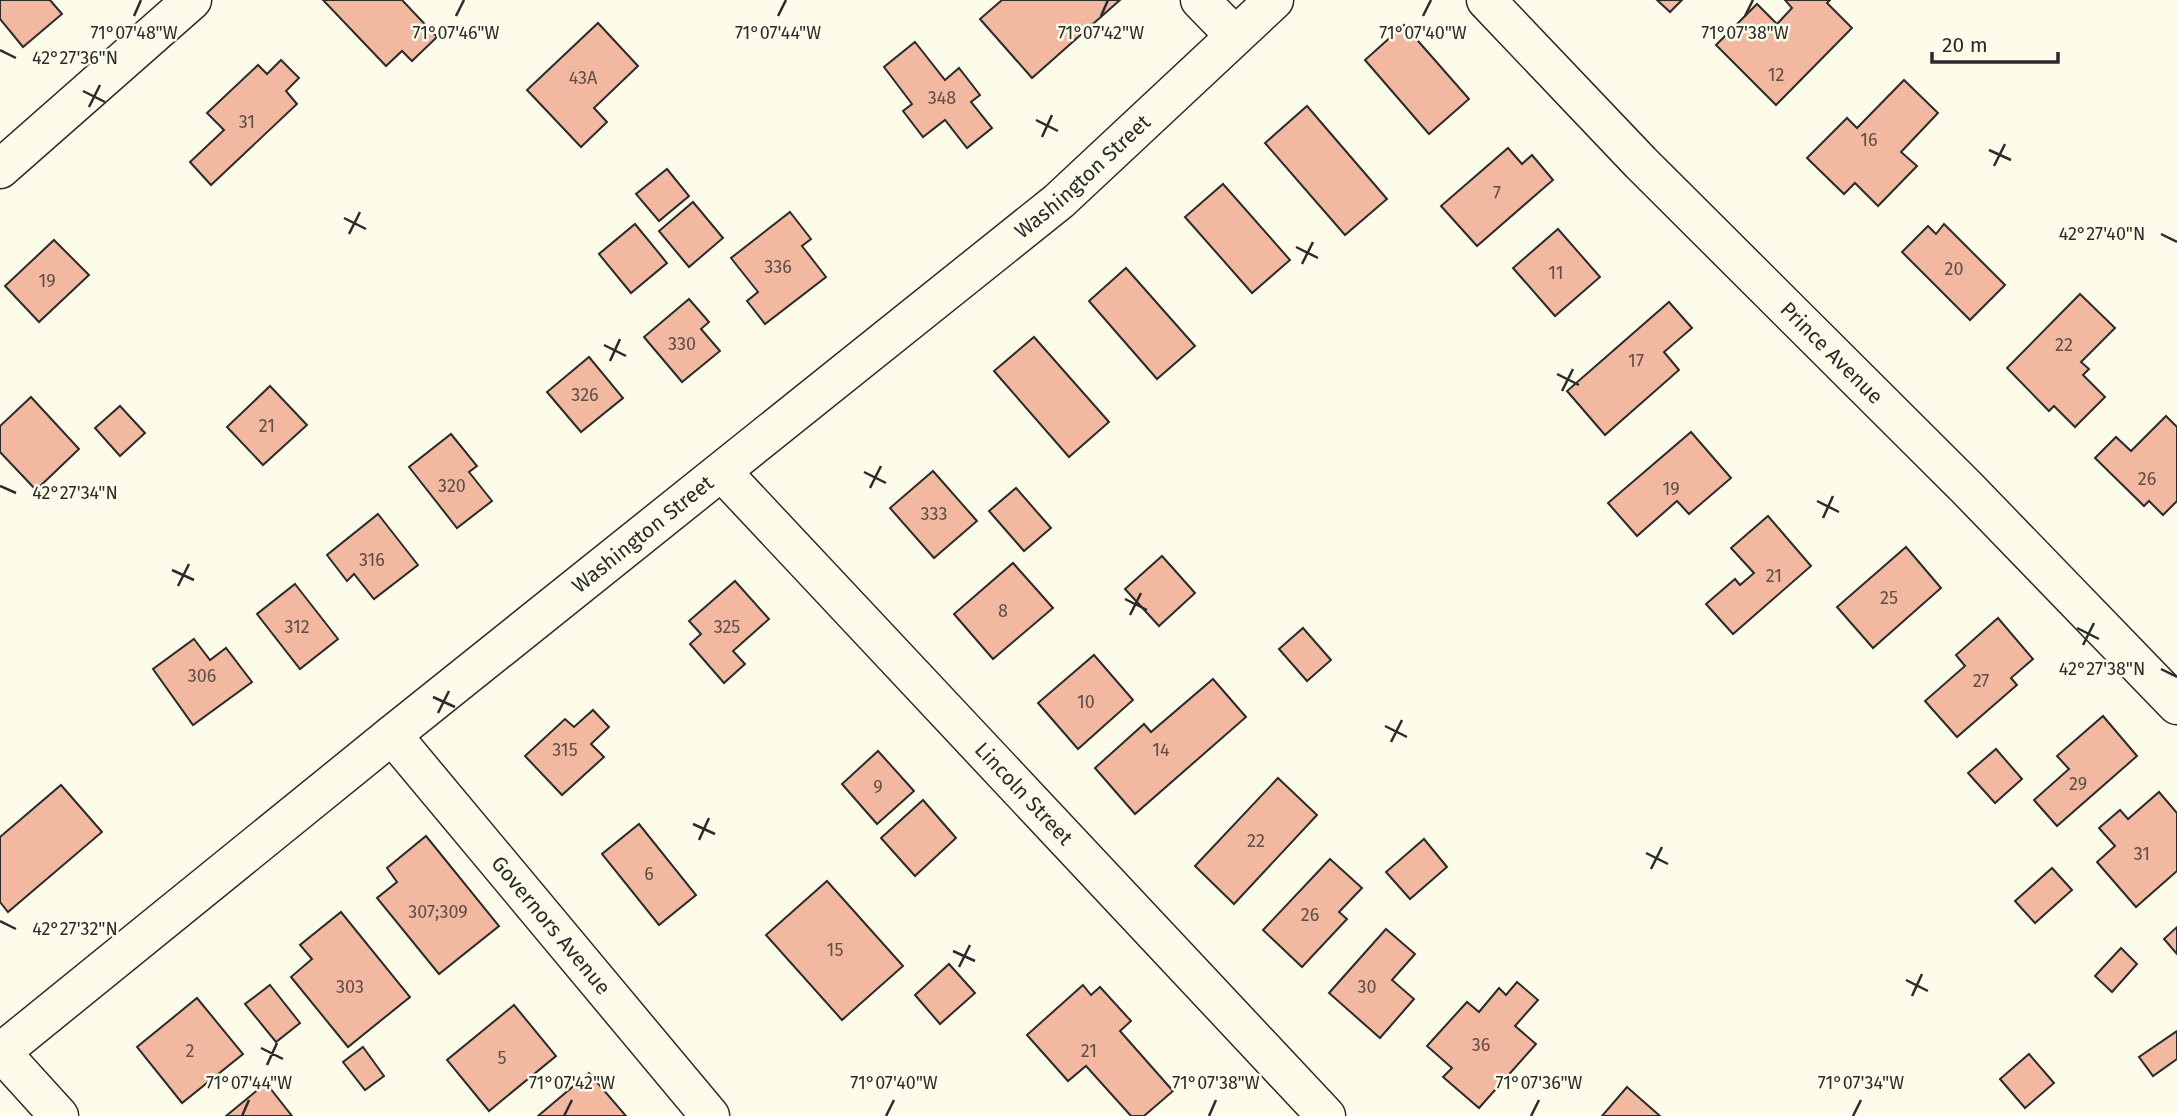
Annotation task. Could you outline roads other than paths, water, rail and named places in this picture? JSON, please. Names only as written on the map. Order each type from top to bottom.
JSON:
[{"type":"street","points":[[0,169],[192,0]]},
{"type":"street","points":[[1200,0],[1235,36]]},
{"type":"street","name":"Washington Street","points":[[0,1052],[1059,201],[1274,0]]},
{"type":"street","name":"Prince Avenue","points":[[1486,0],[1641,163],[1968,488],[2177,705]]},
{"type":"street","name":"Lincoln Street","points":[[722,472],[1326,1116]]},
{"type":"street","name":"Governors Avenue","points":[[392,735],[710,1116]]},
{"type":"street","points":[[0,1052],[58,1116]]}]
